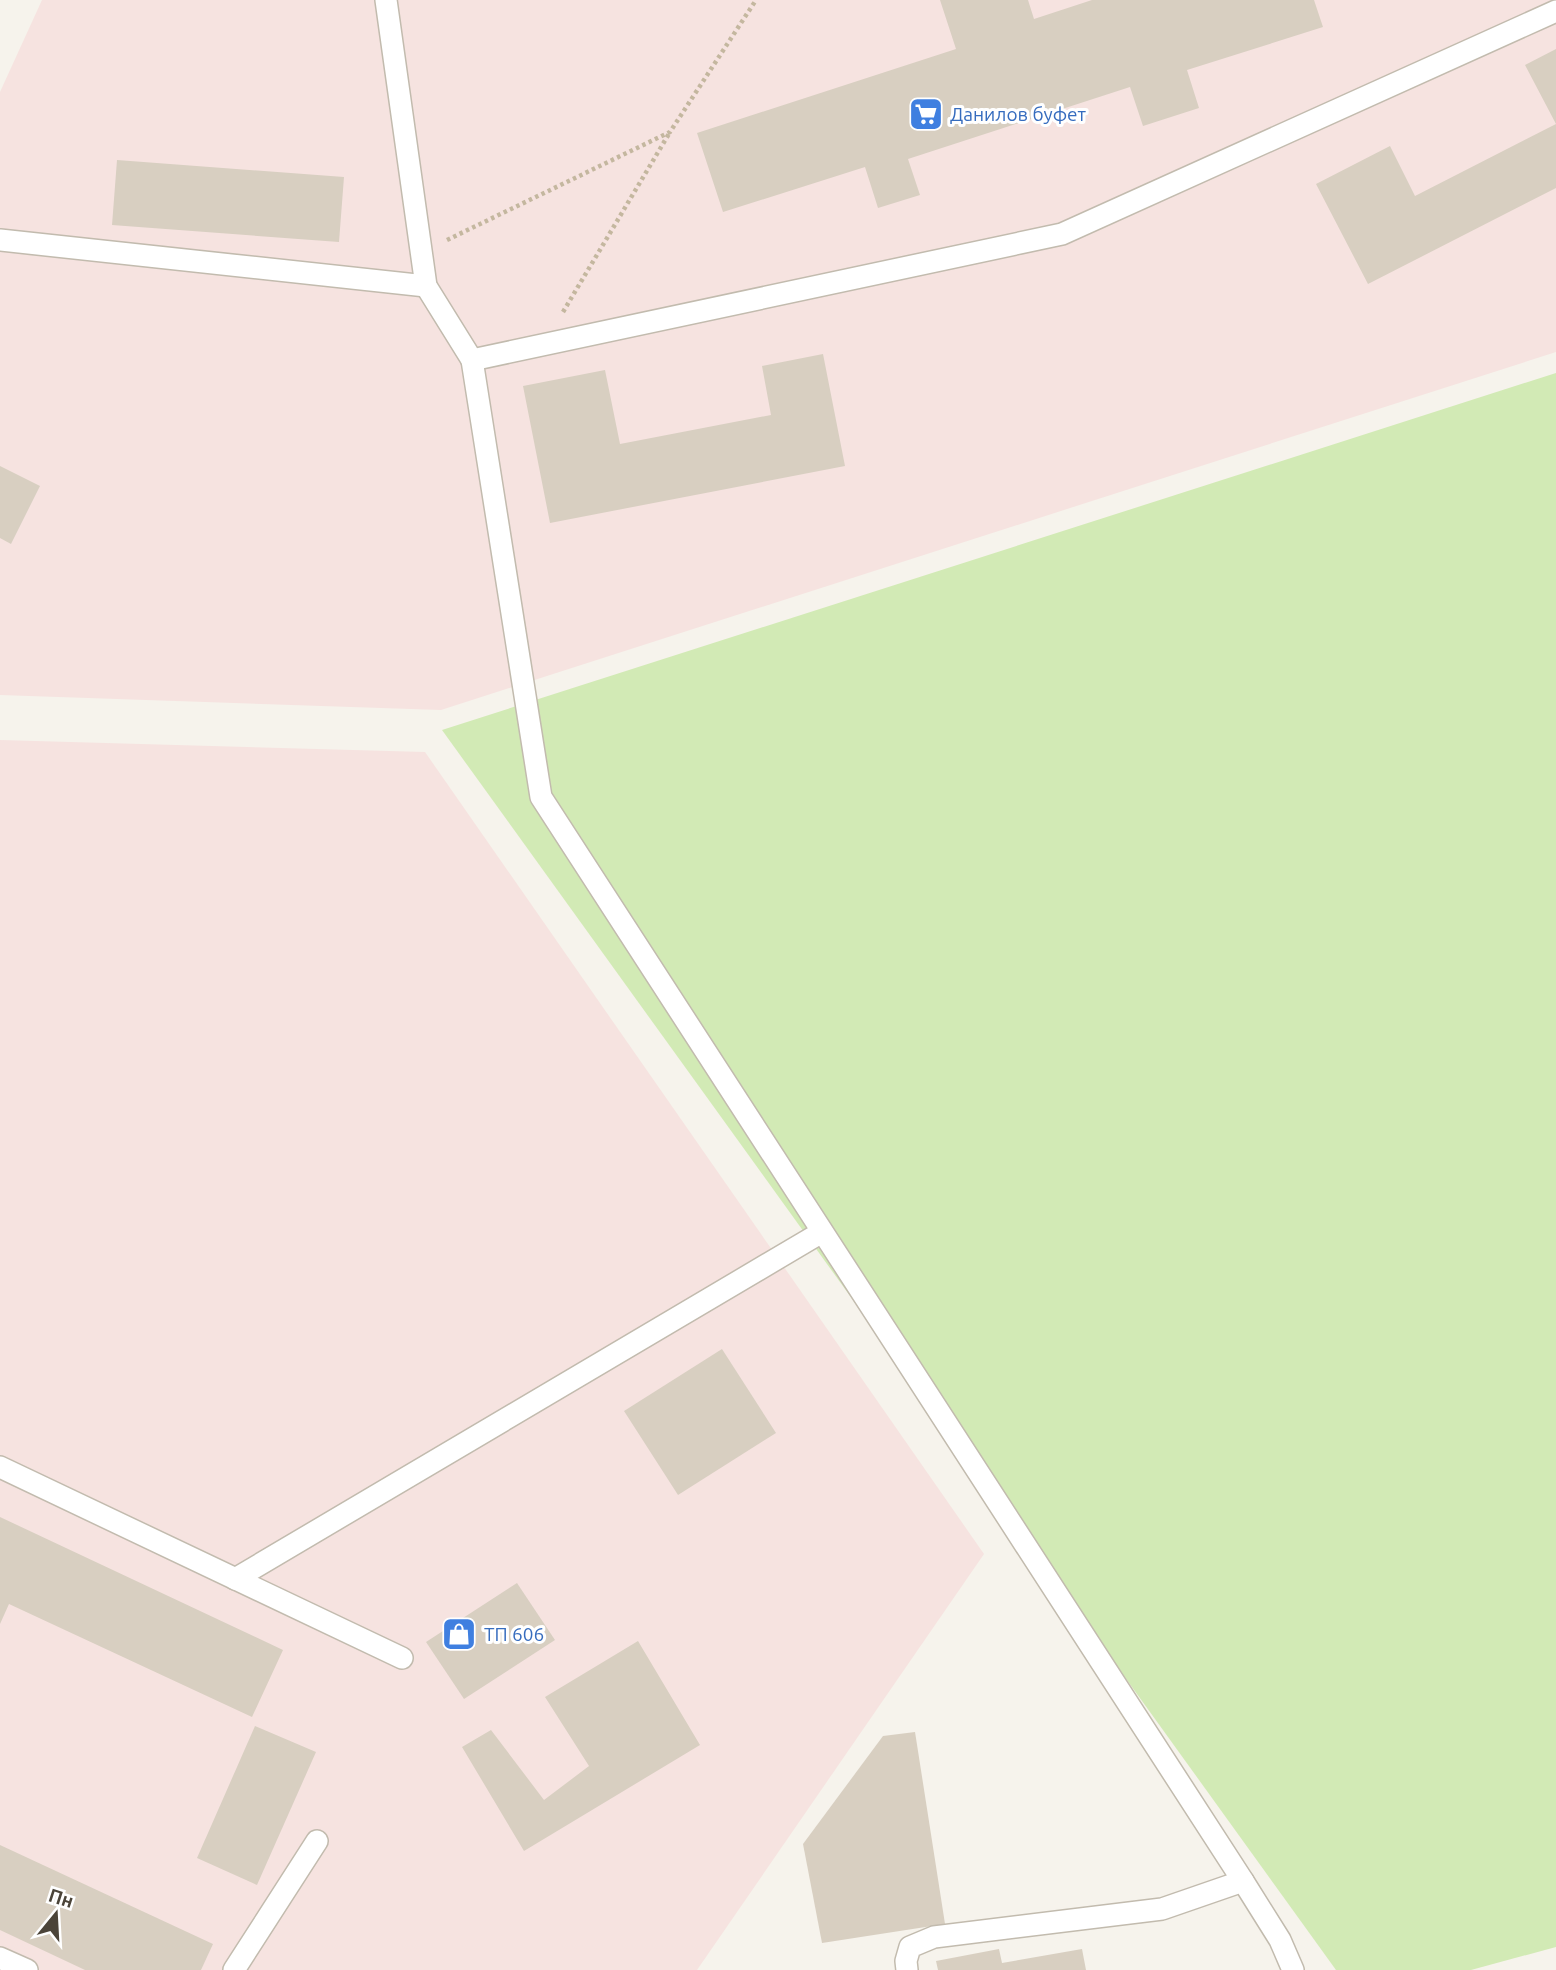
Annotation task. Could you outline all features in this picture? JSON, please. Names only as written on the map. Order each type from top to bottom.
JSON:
[{"type":"lane","points":[[386,0],[426,286],[472,360],[541,797],[1243,1881],[1280,1940],[1293,1970]]},
{"type":"lane","points":[[472,360],[1062,234],[1556,11]]},
{"type":"lane","points":[[0,240],[426,286]]},
{"type":"lane","points":[[235,1579],[822,1232]]},
{"type":"lane","points":[[0,1467],[402,1658]]},
{"type":"lane","points":[[234,1970],[317,1841]]},
{"type":"lane","points":[[907,1970],[905,1961],[910,1947],[934,1937],[1162,1909],[1243,1881]]},
{"type":"lane","points":[[0,1958],[27,1970]]},
{"type":"path","points":[[544,345],[670,132],[756,0]]},
{"type":"path","points":[[421,253],[670,132]]},
{"type":"shaded area","points":[[42,0],[1556,0],[1556,352],[441,710],[0,695],[0,92]]},
{"type":"shaded area","points":[[0,740],[425,752],[984,1554],[697,1970],[0,1970]]},
{"type":"green space","points":[[1556,373],[1556,1947],[1471,1970],[1336,1970],[442,730]]},
{"type":"building","points":[[940,0],[1028,0],[1034,19],[1092,0],[1314,0],[1323,27],[1187,70],[1199,108],[1143,126],[1130,87],[908,159],[920,195],[878,208],[865,167],[723,212],[697,133],[956,49]]},
{"type":"building","points":[[1556,49],[1556,124],[1525,65]]},
{"type":"building","points":[[1556,124],[1556,188],[1368,284],[1316,184],[1390,146],[1415,196]]},
{"type":"building","points":[[117,160],[344,177],[339,242],[112,225]]},
{"type":"building","points":[[823,354],[845,466],[550,523],[523,386],[605,370],[620,444],[771,415],[762,366]]},
{"type":"building","points":[[0,466],[40,486],[11,544],[0,538]]},
{"type":"building","points":[[722,1349],[776,1433],[678,1495],[624,1411]]},
{"type":"building","points":[[0,1517],[283,1650],[252,1717],[9,1604],[0,1624]]},
{"type":"building","points":[[517,1583],[555,1640],[464,1699],[426,1642]]},
{"type":"building","points":[[638,1641],[700,1745],[524,1851],[462,1747],[491,1730],[544,1800],[589,1766],[545,1697]]},
{"type":"building","points":[[255,1726],[316,1752],[257,1885],[197,1858]]},
{"type":"building","points":[[915,1732],[945,1924],[822,1943],[803,1844],[883,1736]]},
{"type":"building","points":[[0,1845],[213,1944],[201,1970],[85,1970],[0,1930]]},
{"type":"building","points":[[999,1949],[1002,1963],[1082,1949],[1086,1970],[938,1970],[936,1961]]},
{"type":"place","name":"Данилов буфет","points":[[926,114]]},
{"type":"place","name":"ТП 606","points":[[459,1634]]}]
